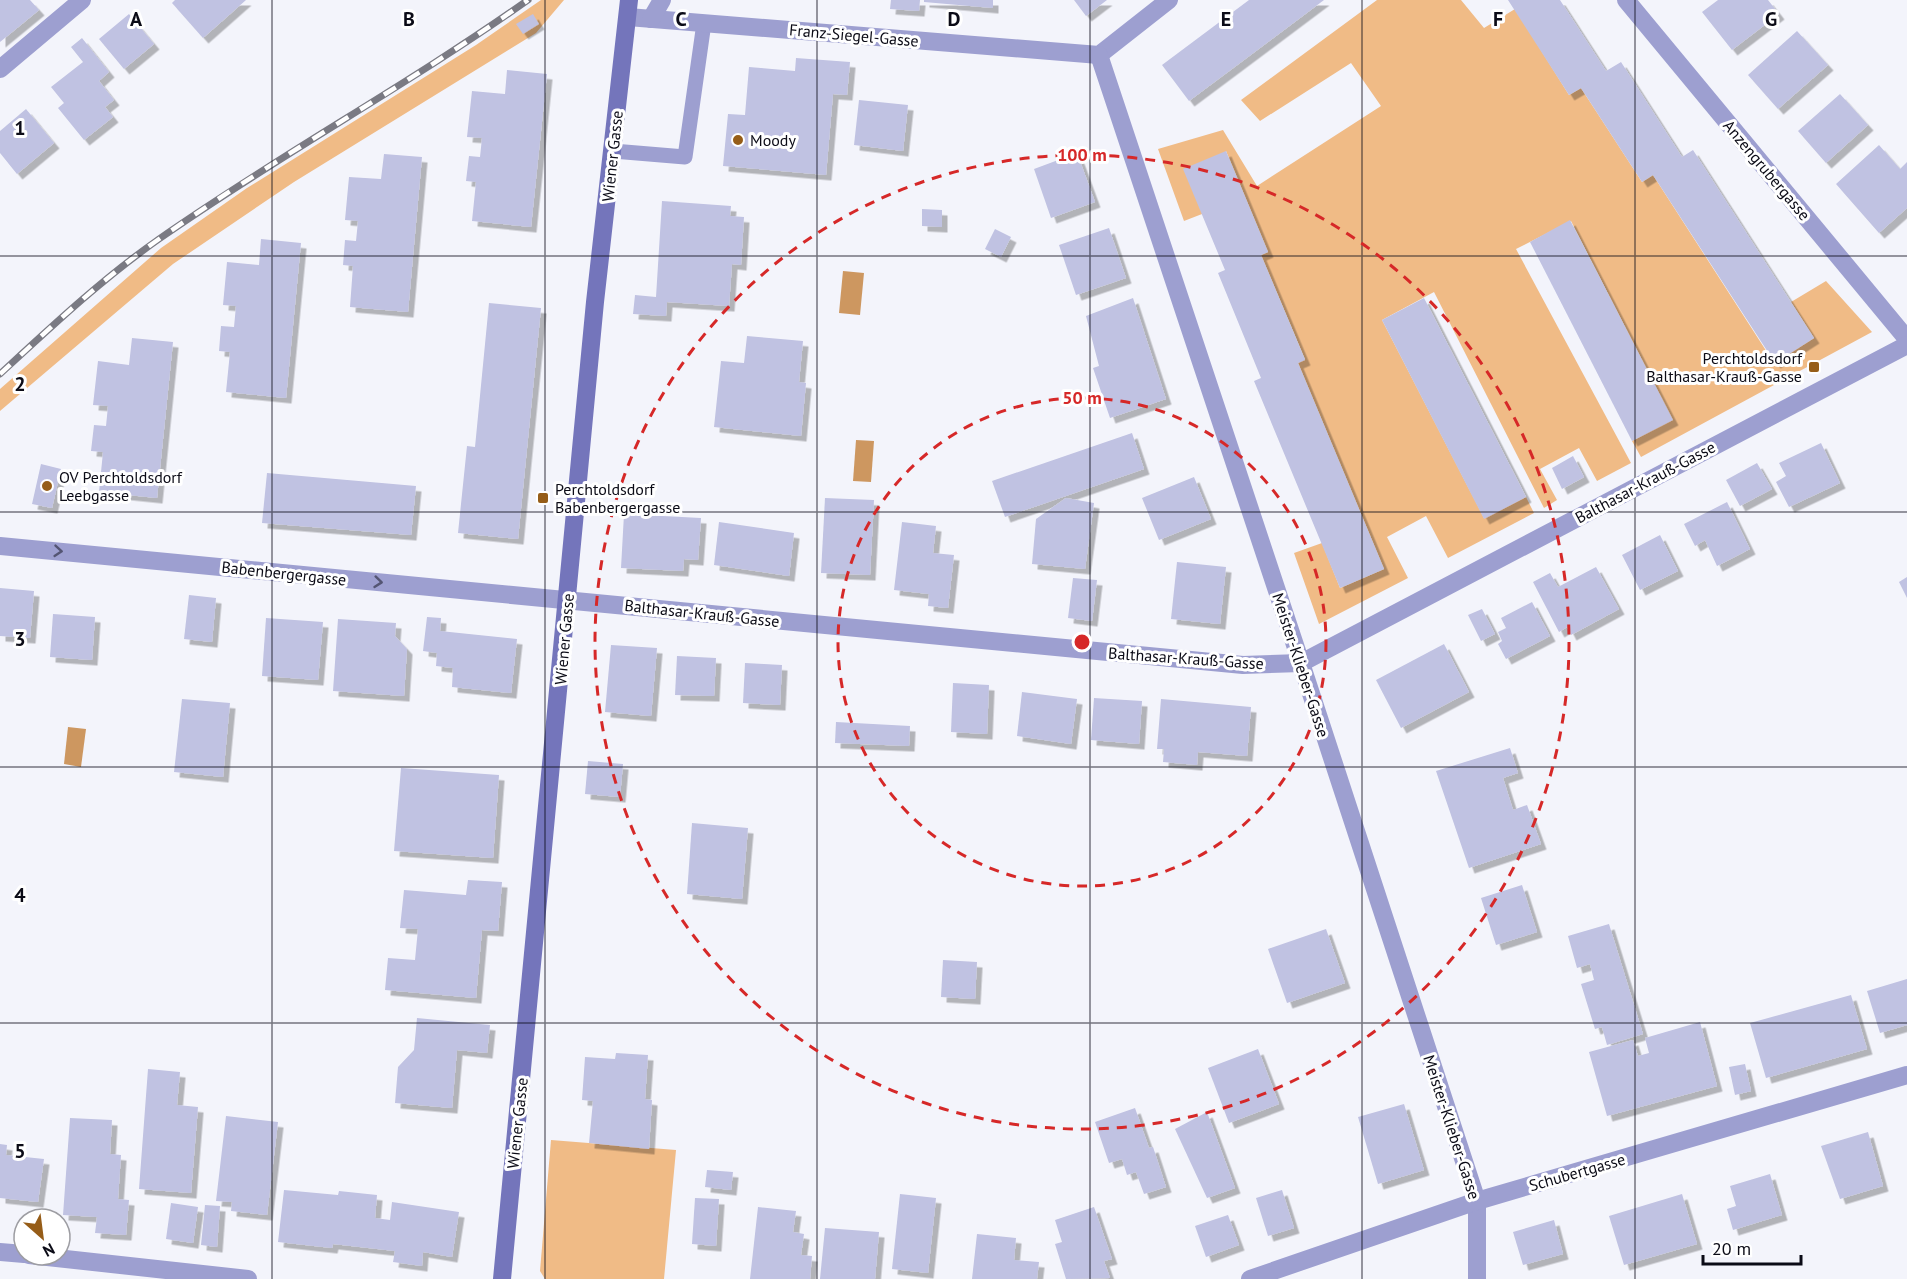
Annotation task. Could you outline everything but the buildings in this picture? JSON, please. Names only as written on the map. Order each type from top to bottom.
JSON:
[{"type":"main road","name":"Wiener Gasse","points":[[502,1279],[594,314],[628,8]]},
{"type":"street","points":[[0,69],[82,0]]},
{"type":"street","points":[[651,19],[662,0]]},
{"type":"street","points":[[1099,55],[1169,0]]},
{"type":"street","name":"Anzengrubergasse","points":[[1626,0],[1907,339]]},
{"type":"street","name":"Franz-Siegel-Gasse","points":[[628,8],[651,19],[1099,55]]},
{"type":"street","name":"Meister-Klieber-Gasse","points":[[1099,55],[1477,1201],[1477,1279]]},
{"type":"street","name":"Balthasar-Krauß-Gasse","points":[[568,601],[1243,665],[1301,663],[1907,345]]},
{"type":"street","name":"Babenbergergasse","points":[[0,546],[568,601]]},
{"type":"street","name":"Schubertgasse","points":[[1250,1279],[1477,1201],[1907,1075]]},
{"type":"street","points":[[72,1260],[248,1279]]},
{"type":"lane","points":[[613,151],[685,157],[704,23]]},
{"type":"shaded area","points":[[541,0],[564,0],[536,33],[294,182],[173,264],[0,411],[0,389],[161,248],[247,188],[476,45]]},
{"type":"shaded area","points":[[1377,0],[1461,0],[1484,28],[1515,9],[1569,95],[1581,88],[1642,182],[1653,175],[1774,363],[1814,338],[1791,302],[1826,281],[1872,332],[1641,457],[1632,441],[1672,419],[1571,221],[1516,249],[1631,463],[1597,481],[1579,448],[1540,469],[1557,500],[1544,508],[1434,292],[1382,320],[1484,518],[1526,497],[1534,513],[1448,558],[1426,516],[1387,537],[1408,578],[1319,624],[1294,553],[1322,543],[1340,588],[1384,569],[1298,363],[1305,359],[1261,255],[1268,252],[1226,151],[1202,214],[1184,221],[1158,149],[1223,130],[1257,186],[1381,106],[1351,63],[1260,121],[1241,100]]},
{"type":"shaded area","points":[[843,271],[864,273],[860,315],[839,313]]},
{"type":"shaded area","points":[[856,440],[874,441],[871,482],[853,481]]},
{"type":"shaded area","points":[[68,727],[86,729],[81,767],[64,764]]},
{"type":"shaded area","points":[[551,1140],[676,1150],[664,1279],[545,1279],[540,1271]]},
{"type":"railway","points":[[0,374],[97,287],[159,239],[528,0]]},
{"type":"place","name":"Moody","points":[[738,140]]},
{"type":"place","name":"Perchtoldsdorf Balthasar-Krauß-Gasse","points":[[1814,367]]},
{"type":"place","name":"OV Perchtoldsdorf Leebgasse","points":[[47,486]]},
{"type":"place","name":"Perchtoldsdorf Babenbergergasse","points":[[543,498]]}]
